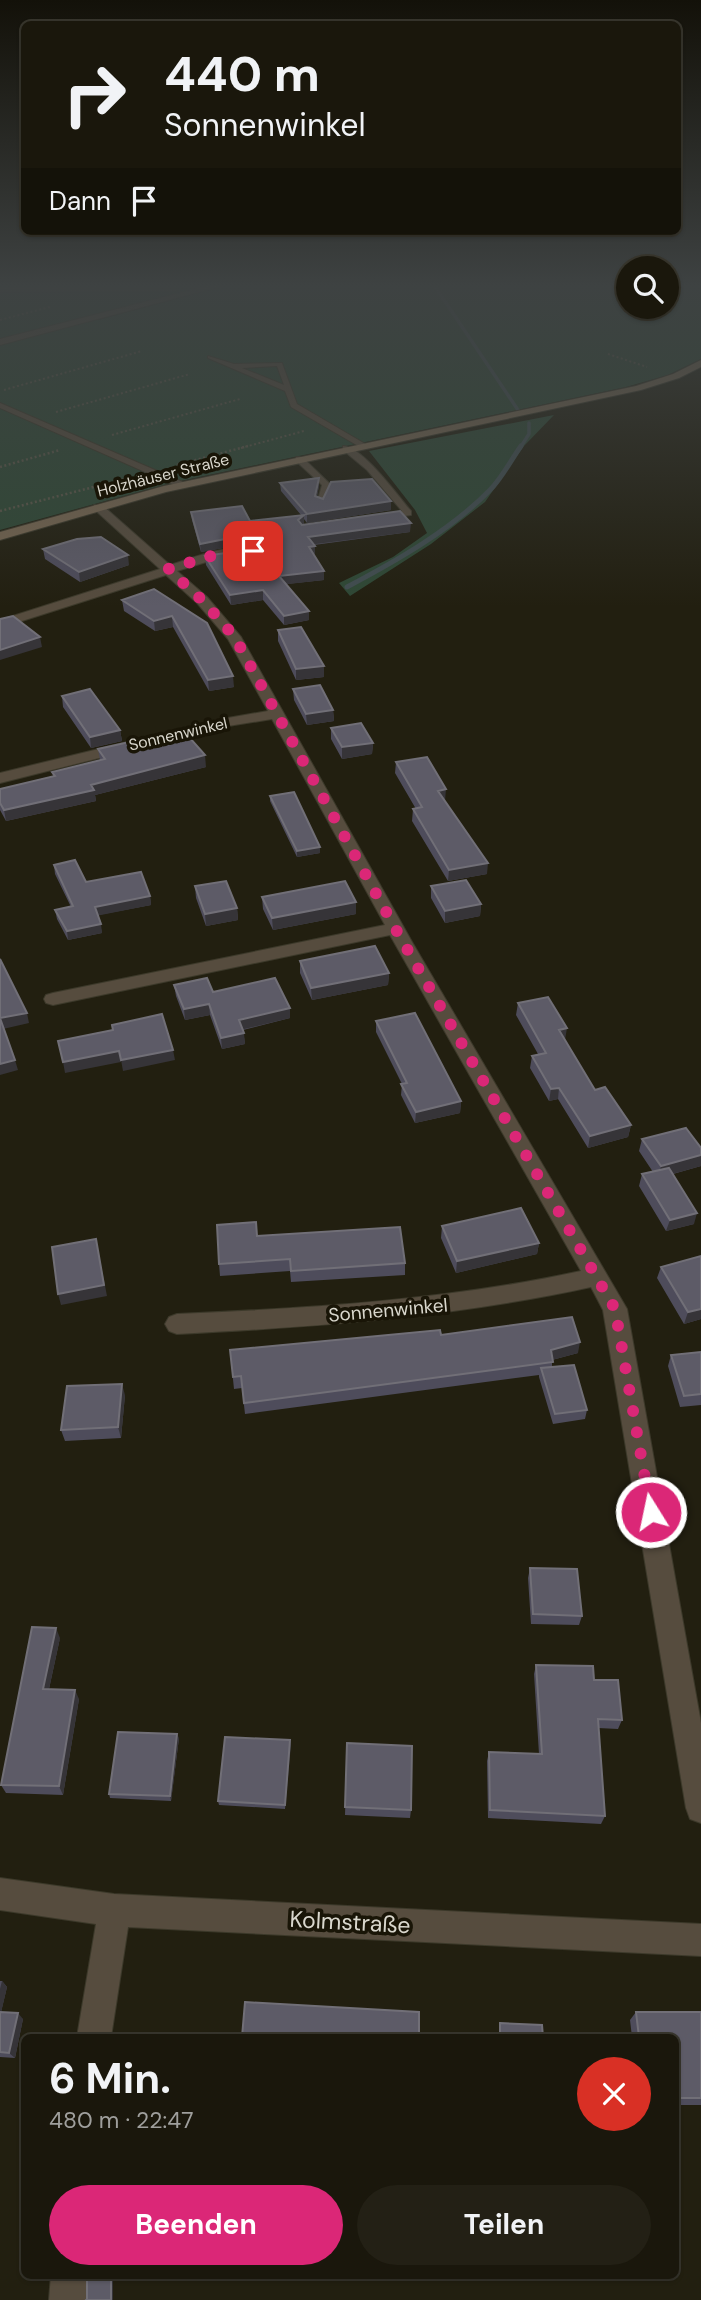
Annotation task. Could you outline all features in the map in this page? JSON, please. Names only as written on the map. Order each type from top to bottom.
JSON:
[{"type":"main road","name":"Holzhäuser Straße","points":[[0,536],[182,485],[363,444],[530,413],[612,392]]},
{"type":"street","points":[[98,507],[202,600],[234,636],[395,928],[615,1309],[701,1808]]},
{"type":"street","points":[[0,624],[218,554],[253,551]]},
{"type":"street","name":"Sonnenwinkel","points":[[0,778],[222,723],[275,714]]},
{"type":"street","points":[[53,999],[395,928]]},
{"type":"street","name":"Sonnenwinkel","points":[[177,1324],[286,1319],[460,1303],[533,1292],[596,1277]]},
{"type":"street","name":"Kolmstraße","points":[[0,1894],[114,1910],[701,1940]]},
{"type":"street","points":[[94,2034],[114,1910]]},
{"type":"street","points":[[68,2300],[70,2279]]},
{"type":"lane","points":[[289,392],[294,405],[363,444]]},
{"type":"lane","points":[[0,405],[182,485]]},
{"type":"lane","points":[[346,448],[370,468],[408,513],[370,519]]},
{"type":"lane","points":[[299,458],[326,484],[321,503]]},
{"type":"path","points":[[32,419],[126,392]]},
{"type":"path","points":[[0,467],[240,399]]},
{"type":"green space","points":[[0,392],[601,392],[171,483],[0,530]]},
{"type":"green space","points":[[554,415],[524,446],[485,502],[431,544],[350,596],[339,583],[393,557],[427,533],[415,510],[369,451]]},
{"type":"building","points":[[319,478],[315,496],[323,499],[331,482],[372,479],[391,501],[307,514],[280,483]]},
{"type":"building","points":[[242,506],[250,521],[304,515],[298,520],[302,525],[400,511],[411,523],[308,537],[315,546],[309,547],[324,571],[279,576],[309,611],[284,616],[263,590],[230,595],[205,556],[253,549],[261,541],[240,536],[200,544],[191,512]]},
{"type":"building","points":[[101,537],[128,555],[79,572],[43,549],[77,539]]},
{"type":"building","points":[[154,589],[207,623],[233,676],[208,680],[172,616],[154,621],[122,600]]},
{"type":"building","points":[[13,616],[40,637],[0,650],[0,619]]},
{"type":"building","points":[[301,627],[324,666],[296,669],[278,630]]},
{"type":"building","points":[[320,685],[333,710],[306,714],[293,689]]},
{"type":"building","points":[[90,689],[120,730],[90,737],[62,696]]},
{"type":"building","points":[[361,723],[373,743],[342,747],[331,728]]},
{"type":"building","points":[[177,737],[179,740],[190,738],[205,755],[91,785],[94,790],[4,810],[0,803],[0,789],[55,776],[52,772],[105,759],[98,749],[129,742],[133,747]]},
{"type":"building","points":[[427,757],[446,789],[438,791],[488,863],[449,870],[413,809],[422,807],[396,762]]},
{"type":"building","points":[[294,792],[320,847],[297,851],[270,796]]},
{"type":"building","points":[[75,860],[86,882],[141,872],[150,896],[95,907],[101,924],[67,931],[55,910],[73,906],[54,865]]},
{"type":"building","points":[[466,880],[481,904],[445,911],[431,886]]},
{"type":"building","points":[[226,881],[237,908],[205,914],[195,886]]},
{"type":"building","points":[[345,881],[356,902],[272,918],[262,897]]},
{"type":"building","points":[[375,946],[389,973],[311,988],[300,961]]},
{"type":"building","points":[[0,959],[27,1013],[0,1018]]},
{"type":"building","points":[[207,978],[213,992],[275,978],[290,1008],[239,1020],[244,1033],[221,1038],[209,1004],[184,1009],[174,985]]},
{"type":"building","points":[[548,997],[567,1028],[559,1030],[595,1090],[605,1087],[631,1125],[590,1136],[559,1088],[551,1089],[532,1056],[546,1053],[518,1003]]},
{"type":"building","points":[[415,1013],[461,1101],[416,1112],[401,1084],[407,1083],[376,1021]]},
{"type":"building","points":[[162,1014],[173,1050],[121,1060],[119,1051],[63,1062],[58,1041],[113,1030],[112,1025]]},
{"type":"building","points":[[0,1018],[15,1060],[0,1064]]},
{"type":"building","points":[[686,1128],[701,1148],[701,1155],[661,1166],[642,1139]]},
{"type":"building","points":[[669,1168],[697,1213],[670,1220],[642,1174]]},
{"type":"building","points":[[521,1208],[539,1243],[457,1261],[442,1226]]},
{"type":"building","points":[[256,1222],[257,1236],[400,1227],[405,1263],[291,1271],[290,1259],[219,1264],[217,1225]]},
{"type":"building","points":[[96,1239],[104,1285],[58,1294],[52,1247]]},
{"type":"building","points":[[701,1256],[701,1309],[688,1312],[661,1267]]},
{"type":"building","points":[[572,1317],[580,1342],[551,1350],[553,1362],[244,1403],[241,1376],[233,1377],[230,1350],[440,1330],[441,1335]]},
{"type":"building","points":[[701,1352],[701,1394],[684,1396],[671,1355]]},
{"type":"building","points":[[574,1365],[587,1410],[555,1414],[541,1368]]},
{"type":"building","points":[[122,1384],[118,1427],[61,1430],[67,1386]]},
{"type":"building","points":[[530,1568],[577,1569],[582,1616],[533,1614]]},
{"type":"building","points":[[32,1627],[56,1628],[43,1689],[75,1690],[59,1786],[1,1785]]},
{"type":"building","points":[[536,1665],[593,1666],[594,1680],[618,1680],[622,1720],[598,1719],[605,1816],[490,1810],[489,1752],[542,1754]]},
{"type":"building","points":[[118,1732],[177,1734],[170,1796],[109,1794]]},
{"type":"building","points":[[225,1737],[290,1740],[285,1805],[218,1801]]},
{"type":"building","points":[[347,1743],[412,1746],[411,1810],[345,1807]]},
{"type":"building","points":[[245,2002],[419,2012],[419,2034],[242,2034]]},
{"type":"building","points":[[0,2012],[18,2013],[9,2053],[0,2052]]},
{"type":"building","points":[[636,2012],[701,2012],[701,2098],[679,2098],[679,2034],[639,2034]]},
{"type":"building","points":[[500,2023],[542,2025],[543,2034],[500,2034]]},
{"type":"building","points":[[87,2279],[111,2279],[111,2300],[87,2299]]},
{"type":"waterway","points":[[506,392],[518,410]]},
{"type":"waterway","points":[[520,448],[529,434],[529,423]]},
{"type":"waterway","points":[[347,587],[441,531],[475,505],[494,485],[521,446]]},
{"type":"route","points":[[253,551],[218,554],[168,569],[202,600],[234,636],[395,928],[615,1309],[651,1512]]}]
